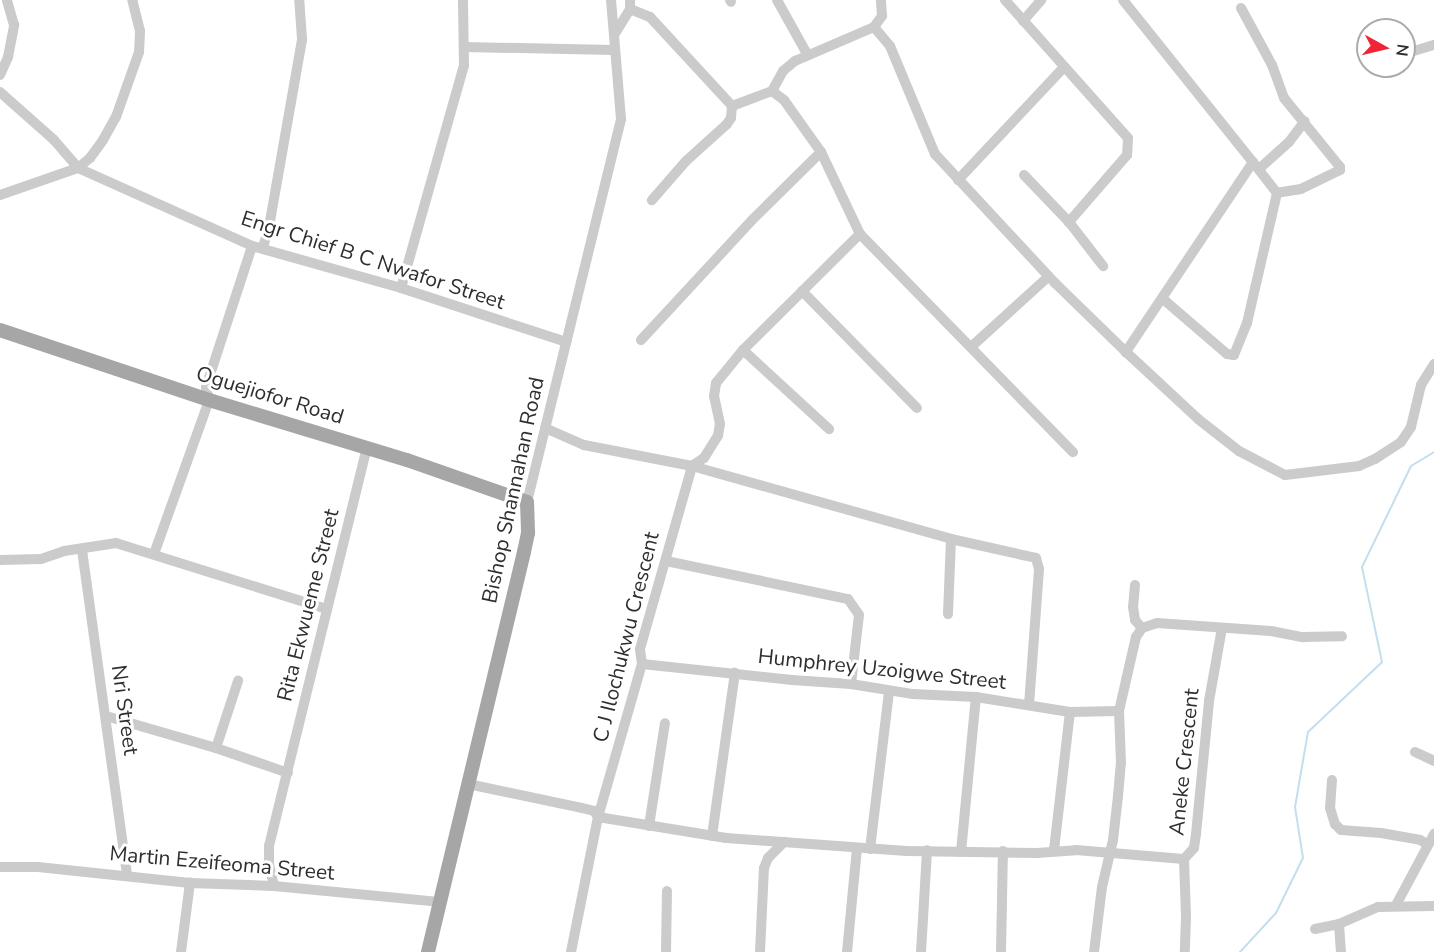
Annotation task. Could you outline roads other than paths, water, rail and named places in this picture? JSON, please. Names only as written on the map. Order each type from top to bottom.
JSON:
[{"type":"main road","name":"Oguejiofor Road","points":[[0,330],[209,400],[367,447],[527,502]]},
{"type":"main road","name":"Bishop Shannahan Road","points":[[428,952],[524,552],[528,533],[527,502]]},
{"type":"street","points":[[0,75],[8,57],[14,25],[7,0]]},
{"type":"street","points":[[0,195],[78,168],[90,158],[116,117],[139,52],[140,31],[132,0]]},
{"type":"street","points":[[154,554],[209,400],[206,387],[257,247],[269,228],[302,39],[299,0]]},
{"type":"street","points":[[401,288],[457,98],[464,66],[463,0]]},
{"type":"street","name":"Bishop Shannahan Road","points":[[527,502],[563,341],[621,119],[611,0]]},
{"type":"street","points":[[777,0],[807,54]]},
{"type":"street","points":[[732,106],[772,91],[783,71],[807,54],[874,27],[882,16],[881,0]]},
{"type":"street","points":[[1005,0],[1128,138],[1129,147],[1126,155],[1069,222]]},
{"type":"street","points":[[1023,21],[1041,0]]},
{"type":"street","points":[[1123,0],[1277,193]]},
{"type":"street","points":[[614,35],[630,4],[650,17],[732,106],[731,118],[727,124],[686,161],[652,200]]},
{"type":"street","points":[[1241,8],[1272,65],[1284,98],[1339,164],[1340,170],[1301,189],[1277,193]]},
{"type":"street","points":[[874,27],[890,46],[935,154],[1049,276],[1126,352],[1227,443],[1285,475],[1359,466],[1386,454],[1401,442],[1412,427],[1421,385],[1434,363]]},
{"type":"street","points":[[1416,50],[1434,45]]},
{"type":"street","points":[[464,47],[614,50]]},
{"type":"street","points":[[958,180],[1064,68]]},
{"type":"street","points":[[772,91],[784,100],[821,152],[860,234],[1073,452]]},
{"type":"street","points":[[0,92],[54,140],[78,168]]},
{"type":"street","points":[[1126,352],[1256,166],[1289,142],[1305,121]]},
{"type":"street","points":[[641,340],[752,220],[821,152]]},
{"type":"street","name":"Engr Chief B C Nwafor Street","points":[[78,168],[257,247],[401,288],[563,341]]},
{"type":"street","points":[[1024,175],[1069,222],[1103,266]]},
{"type":"street","points":[[1163,299],[1227,354],[1234,355],[1247,323],[1277,193]]},
{"type":"street","points":[[692,466],[704,458],[718,436],[720,414],[713,389],[743,350],[860,234]]},
{"type":"street","points":[[971,346],[1049,276]]},
{"type":"street","points":[[802,291],[917,408]]},
{"type":"street","points":[[743,350],[829,429]]},
{"type":"street","points":[[545,428],[584,445],[692,466],[951,539],[1036,558],[1040,569],[1029,705]]},
{"type":"street","name":"Rita Ekwueme Street","points":[[274,886],[269,864],[269,846],[367,447]]},
{"type":"street","name":"C J Ilochukwu Crescent","points":[[571,952],[598,817],[642,664],[640,650],[692,466]]},
{"type":"street","points":[[948,614],[951,539]]},
{"type":"street","points":[[0,560],[41,559],[64,550],[82,550],[100,544],[116,543],[326,609]]},
{"type":"street","name":"Nri Street","points":[[82,550],[127,876]]},
{"type":"street","points":[[666,561],[848,599],[859,615],[851,684]]},
{"type":"street","points":[[1135,585],[1133,607],[1135,620],[1142,628]]},
{"type":"street","points":[[1094,952],[1102,887],[1113,840],[1120,763],[1119,711],[1134,643],[1142,628],[1157,623],[1271,631],[1303,637],[1342,636]]},
{"type":"street","name":"Aneke Crescent","points":[[468,784],[594,811],[598,817],[755,841],[870,849],[961,852],[1054,850],[1184,860],[1194,848],[1208,711],[1222,628]]},
{"type":"street","name":"Humphrey Uzoigwe Street","points":[[642,664],[851,684],[889,691],[976,698],[1070,712],[1119,711]]},
{"type":"street","points":[[712,836],[735,673]]},
{"type":"street","points":[[216,748],[238,681]]},
{"type":"street","points":[[870,849],[889,691]]},
{"type":"street","points":[[961,852],[976,698]]},
{"type":"street","points":[[1054,850],[1070,712]]},
{"type":"street","points":[[106,716],[216,748],[288,773]]},
{"type":"street","points":[[649,826],[665,723]]},
{"type":"street","points":[[1415,752],[1434,761]]},
{"type":"street","points":[[1332,780],[1330,808],[1335,824],[1341,830],[1381,833],[1420,840],[1427,844]]},
{"type":"street","points":[[1396,905],[1434,834]]},
{"type":"street","points":[[760,952],[764,867],[768,858],[784,842]]},
{"type":"street","points":[[848,952],[857,848]]},
{"type":"street","points":[[921,952],[927,850]]},
{"type":"street","points":[[1001,952],[1003,851]]},
{"type":"street","points":[[1184,860],[1185,952]]},
{"type":"street","name":"Martin Ezeifeoma Street","points":[[0,867],[38,867],[190,883],[274,886],[441,902]]},
{"type":"street","points":[[181,952],[190,883]]},
{"type":"street","points":[[666,952],[667,891]]},
{"type":"street","points":[[1315,929],[1339,924],[1365,911],[1396,905],[1434,906]]},
{"type":"street","points":[[1339,924],[1341,952]]},
{"type":"waterway","points":[[1240,952],[1276,913],[1303,858],[1295,807],[1308,732],[1382,662],[1362,567],[1411,466],[1434,452]]}]
